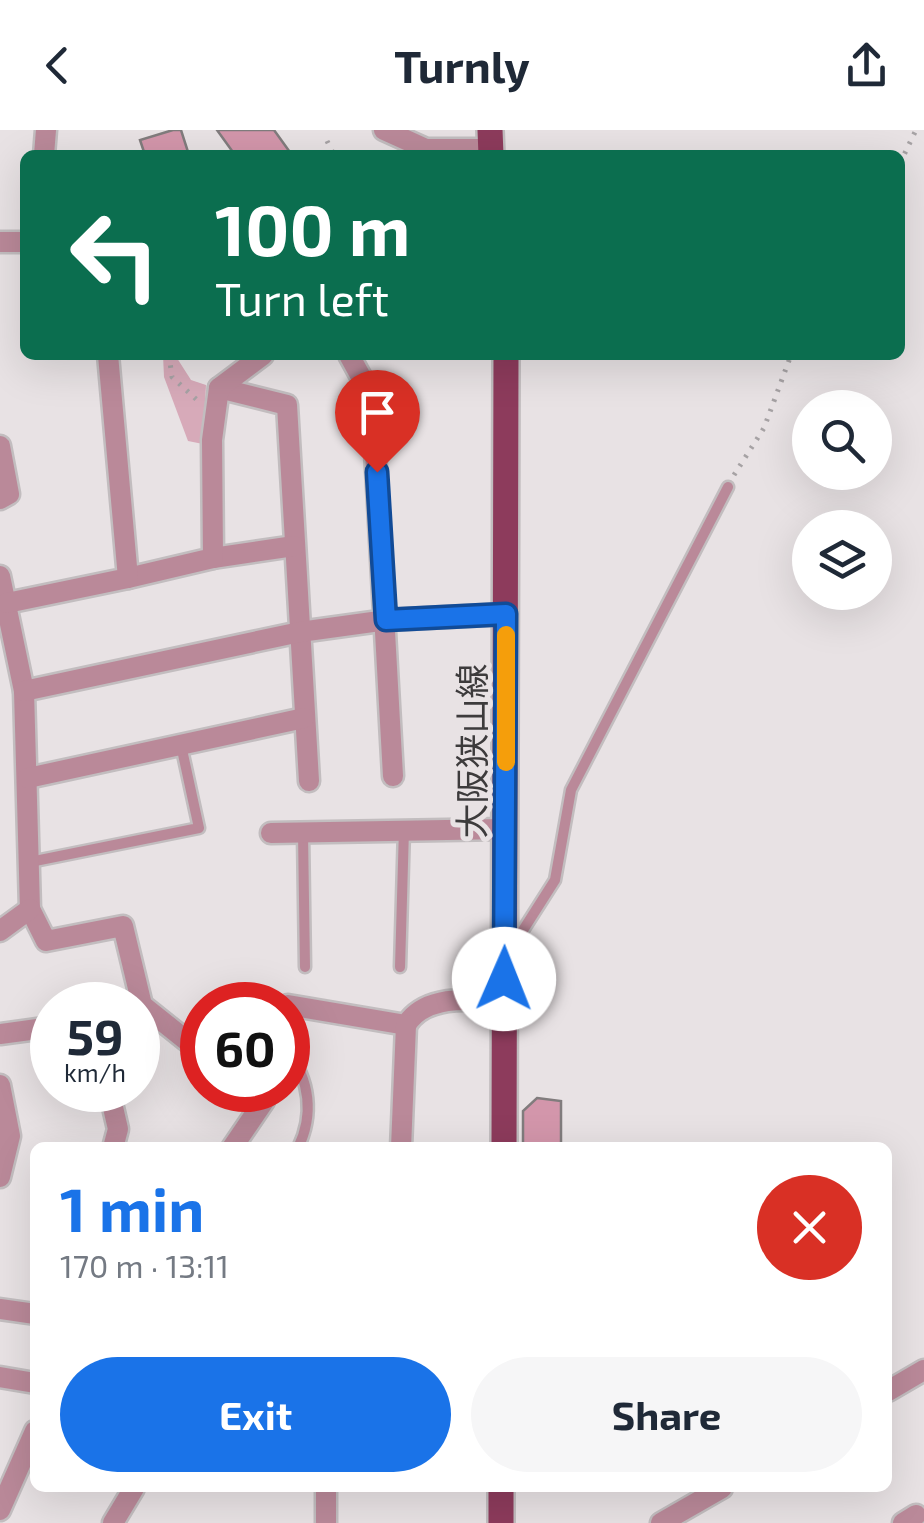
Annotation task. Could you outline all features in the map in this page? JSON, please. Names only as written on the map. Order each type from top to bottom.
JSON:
[{"type":"main road","name":"大阪狭山線","points":[[504,1142],[506,360]]},
{"type":"main road","points":[[501,1523],[502,1492]]},
{"type":"street","points":[[384,130],[426,149],[491,145]]},
{"type":"street","points":[[108,360],[128,578]]},
{"type":"street","points":[[213,558],[212,440],[218,395],[257,360]]},
{"type":"street","points":[[352,360],[372,397],[393,776]]},
{"type":"street","points":[[218,395],[287,405],[309,781]]},
{"type":"street","points":[[0,446],[9,494],[0,499]]},
{"type":"street","points":[[7,604],[213,558],[294,546]]},
{"type":"street","points":[[0,576],[24,691],[30,909],[46,941],[122,926],[135,982]]},
{"type":"street","points":[[24,691],[300,632],[386,620],[506,614]]},
{"type":"street","points":[[28,778],[304,718]]},
{"type":"street","points":[[271,833],[506,829]]},
{"type":"street","points":[[0,931],[30,909]]},
{"type":"street","points":[[401,1142],[406,1025],[413,1014],[442,1001],[504,1000]]},
{"type":"street","points":[[310,1009],[406,1025]]},
{"type":"street","points":[[160,1021],[180,1036]]},
{"type":"street","points":[[0,1034],[30,1030]]},
{"type":"street","points":[[0,1085],[10,1136],[0,1177]]},
{"type":"street","points":[[114,1112],[118,1129],[115,1142]]},
{"type":"street","points":[[236,1142],[257,1112]]},
{"type":"street","points":[[0,1308],[30,1313]]},
{"type":"street","points":[[892,1390],[924,1370]]},
{"type":"street","points":[[0,1378],[30,1382]]},
{"type":"street","points":[[0,1510],[30,1442]]},
{"type":"street","points":[[114,1523],[132,1492]]},
{"type":"street","points":[[326,1492],[326,1523]]},
{"type":"street","points":[[660,1523],[715,1492]]},
{"type":"lane","points":[[504,958],[554,880],[570,790],[728,487]]},
{"type":"lane","points":[[30,862],[199,828],[181,745]]},
{"type":"lane","points":[[400,968],[404,828]]},
{"type":"lane","points":[[303,832],[305,967]]},
{"type":"lane","points":[[301,1142],[306,1130],[306,1112]]},
{"type":"path","points":[[905,153],[916,130]]},
{"type":"path","points":[[326,141],[331,150]]},
{"type":"path","points":[[169,360],[172,377],[194,400],[218,395]]},
{"type":"path","points":[[728,487],[764,428],[789,360]]},
{"type":"shaded area","points":[[163,360],[178,360],[191,380],[206,385],[203,444],[188,441],[164,377]]},
{"type":"building","points":[[181,130],[187,150],[143,150],[140,140]]},
{"type":"building","points":[[217,130],[274,130],[288,150],[231,150]]},
{"type":"building","points":[[537,1098],[561,1101],[561,1142],[523,1142],[523,1111]]},
{"type":"slow traffic","points":[[506,635],[506,762]]},
{"type":"route","points":[[377,472],[386,620],[506,614],[504,979]]}]
